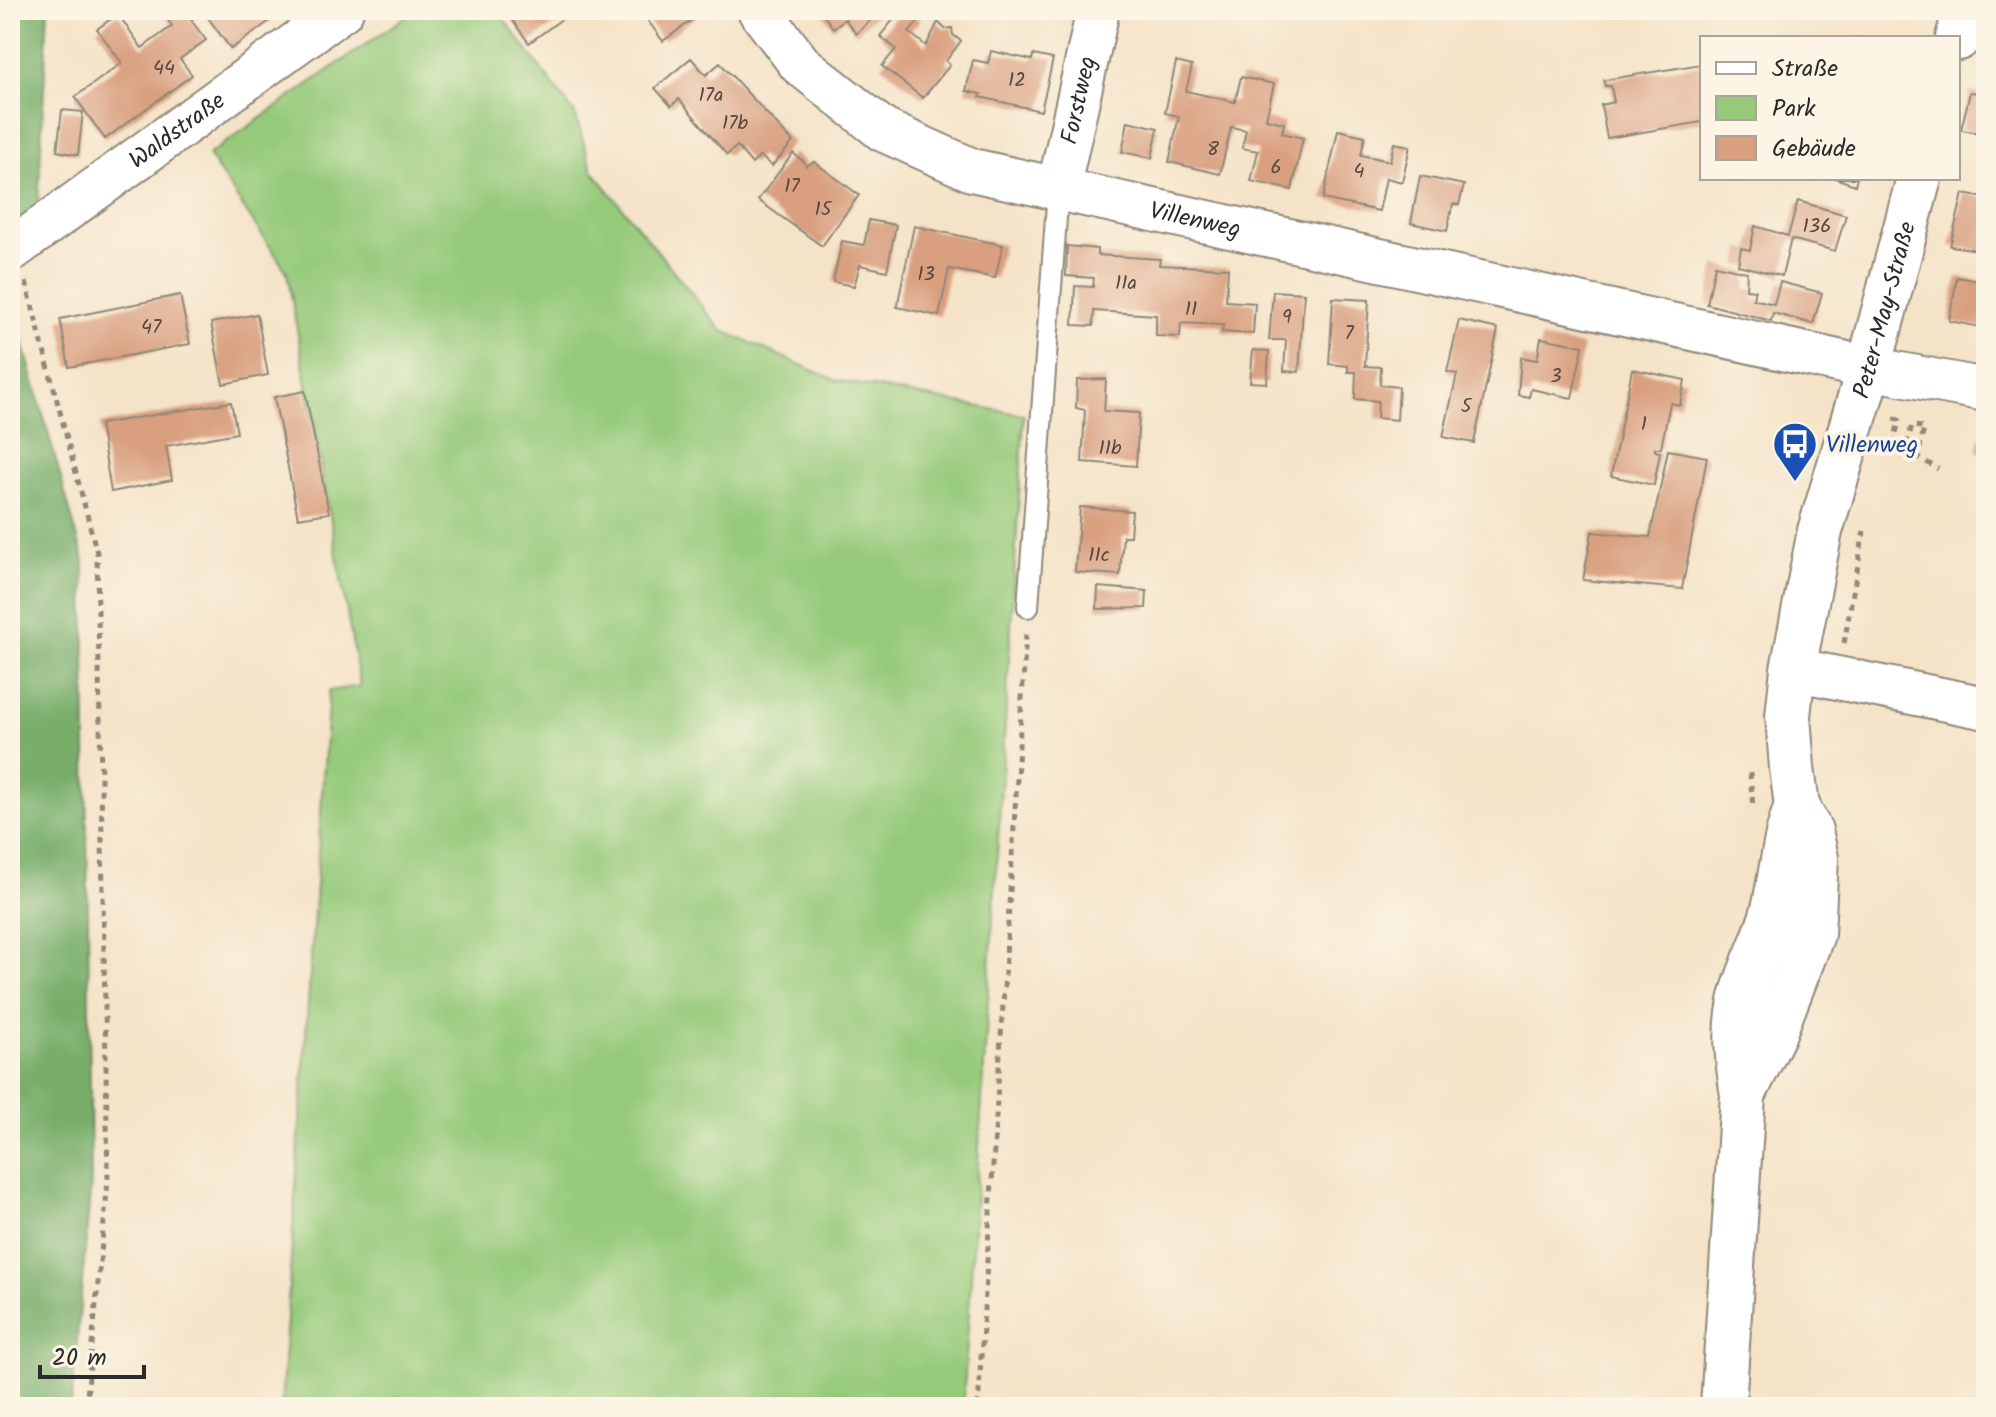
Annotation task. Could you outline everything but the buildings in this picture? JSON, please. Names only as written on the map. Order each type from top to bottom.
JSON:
[{"type":"main road","points":[[1959,36],[1966,10]]},
{"type":"main road","name":"Peter-May-Straße","points":[[1723,1407],[1743,1095],[1773,1035],[1812,934],[1816,858],[1810,831],[1797,806],[1788,716],[1793,669],[1820,531],[1869,368],[1918,180]]},
{"type":"street","name":"Waldstraße","points":[[13,249],[342,10]]},
{"type":"street","name":"Villenweg","points":[[759,10],[800,64],[883,130],[972,170],[1869,368],[1986,390]]},
{"type":"street","name":"Forstweg","points":[[1058,190],[1098,10]]},
{"type":"street","points":[[1793,669],[1986,708]]},
{"type":"lane","points":[[1028,607],[1058,190]]},
{"type":"path","points":[[13,249],[97,553],[108,1181],[86,1407]]},
{"type":"path","points":[[1889,418],[1899,420],[1892,451],[1905,454],[1912,425],[1924,428],[1918,457],[1938,469]]},
{"type":"path","points":[[978,1407],[1028,607]]},
{"type":"green space","points":[[10,10],[48,10],[38,210],[10,224]]},
{"type":"green space","points":[[415,10],[497,10],[575,114],[592,170],[721,330],[835,380],[1024,415],[963,1407],[281,1407],[329,691],[360,686],[287,272],[208,155]]},
{"type":"green space","points":[[10,296],[84,561],[91,1183],[71,1407],[10,1407]]},
{"type":"place","name":"Villenweg","points":[[1795,483]]}]
